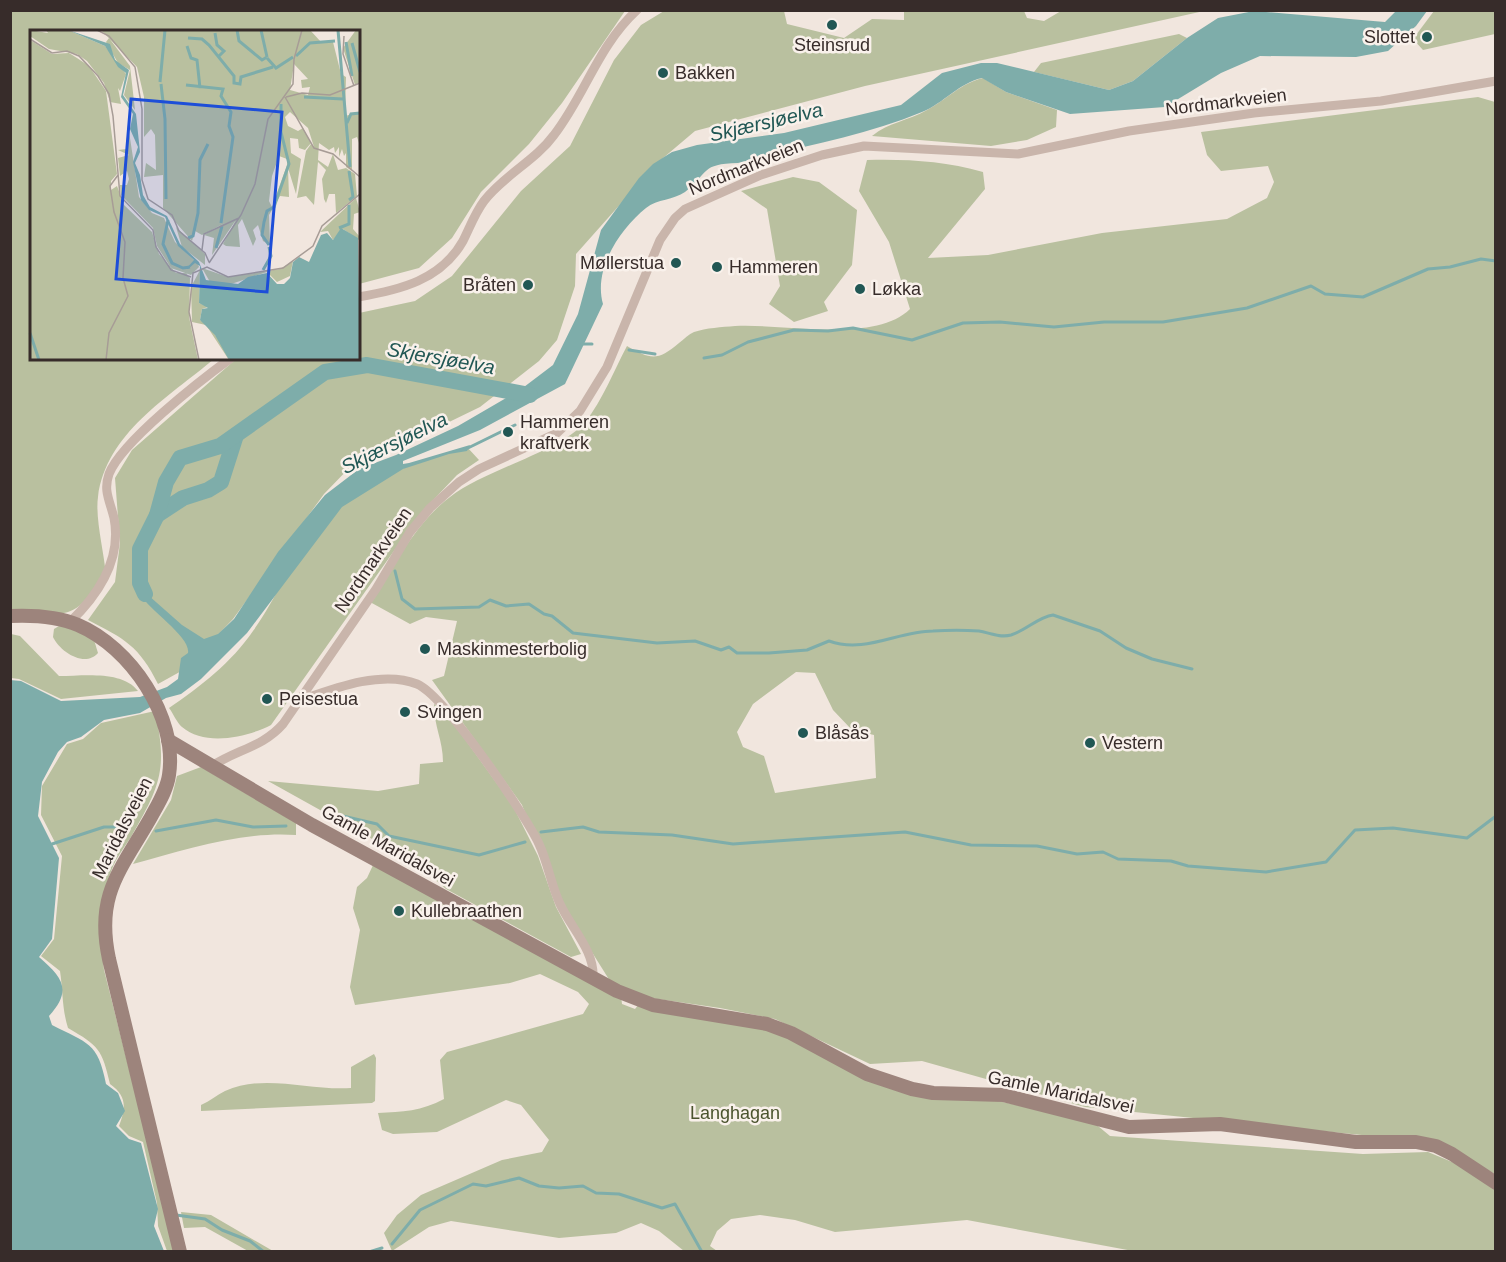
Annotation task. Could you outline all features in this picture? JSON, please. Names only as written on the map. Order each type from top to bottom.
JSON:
[{"type":"street","points":[[360,297],[414,284],[437,271],[449,260],[491,193],[531,160],[555,135],[602,51],[637,10]]},
{"type":"street","name":"Nordmarkveien","points":[[212,766],[235,752],[255,747],[274,734],[301,700],[376,589],[410,531],[429,508],[452,487],[479,469],[557,433],[580,411],[607,367],[660,240],[679,213],[703,200],[761,175],[813,158],[864,146],[980,154],[1028,153],[1129,131],[1254,113],[1381,101],[1496,81]]},
{"type":"street","points":[[70,622],[95,596],[112,557],[116,537],[106,489],[115,462],[134,440],[229,360]]},
{"type":"street","name":"Maridalsveien","points":[[10,616],[36,616],[70,622],[90,631],[111,646],[126,661],[147,689],[168,740],[170,763],[167,782],[155,810],[110,890],[104,925],[109,959],[180,1251]]},
{"type":"street","points":[[301,700],[350,685],[386,680],[411,682],[430,693],[488,765],[534,834],[559,903],[592,959],[593,978]]},
{"type":"street","name":"Gamle Maridalsvei","points":[[168,740],[350,847],[593,978],[643,1002],[734,1017],[779,1028],[867,1074],[902,1087],[933,1093],[1003,1095],[1129,1127],[1220,1124],[1356,1142],[1416,1142],[1436,1146],[1452,1154],[1496,1183]]},
{"type":"green space","points":[[11,11],[625,11],[562,103],[529,144],[481,192],[452,238],[419,268],[360,284],[360,30],[30,30],[30,360],[213,360],[142,418],[113,454],[103,474],[97,505],[106,575],[93,592],[77,608],[64,613],[11,610]]},
{"type":"green space","points":[[664,11],[784,11],[787,24],[844,38],[872,19],[904,20],[904,11],[1024,11],[1027,18],[1044,21],[1061,11],[1204,11],[865,86],[695,131],[656,164],[576,254],[575,286],[557,340],[539,361],[480,407],[445,424],[383,444],[354,463],[324,494],[233,619],[185,669],[158,684],[144,661],[130,645],[88,620],[115,582],[120,543],[115,478],[132,450],[235,360],[360,360],[360,313],[415,301],[452,276],[521,191],[570,146],[614,60],[641,25]]},
{"type":"green space","points":[[1434,11],[1495,11],[1495,34],[1423,50],[1413,39]]},
{"type":"green space","points":[[1179,34],[1187,38],[1133,81],[1109,90],[1034,72],[1041,63]]},
{"type":"green space","points":[[983,78],[1006,92],[1057,110],[1056,127],[1027,140],[991,146],[872,136],[927,110],[975,80]]},
{"type":"green space","points":[[1478,97],[1495,102],[1495,1174],[1431,1142],[1085,1107],[922,1061],[870,1064],[775,1019],[644,997],[610,981],[563,906],[522,805],[432,680],[444,676],[457,621],[426,617],[410,624],[370,602],[416,532],[438,507],[465,487],[541,452],[573,433],[585,422],[603,395],[627,346],[648,356],[660,356],[692,333],[714,328],[755,326],[852,329],[894,320],[910,309],[889,242],[859,191],[867,160],[954,165],[983,172],[985,189],[928,258],[988,255],[1102,233],[1227,219],[1267,198],[1274,182],[1268,166],[1221,171],[1207,155],[1201,132]],"holes":[[[796,672],[815,673],[833,710],[852,730],[874,735],[876,778],[775,793],[764,756],[743,747],[737,732],[753,704]]]},
{"type":"green space","points":[[793,177],[819,182],[857,210],[852,265],[824,302],[828,311],[794,322],[769,304],[780,286],[767,209],[741,191]]},
{"type":"green space","points":[[467,447],[479,460],[457,475],[420,514],[271,725],[239,736],[214,738],[191,733],[180,725],[169,708],[215,673],[245,642],[301,550],[334,510],[368,485],[406,467]]},
{"type":"green space","points":[[59,626],[69,627],[94,640],[98,653],[86,659],[67,653],[53,637],[54,629]]},
{"type":"green space","points":[[11,634],[20,636],[59,676],[112,677],[131,684],[138,691],[61,699],[19,679],[11,678]]},
{"type":"green space","points":[[434,704],[444,710],[513,806],[538,856],[556,907],[581,954],[571,957],[446,889],[417,864],[268,781],[378,791],[419,784],[420,764],[443,762]]},
{"type":"green space","points":[[155,711],[161,748],[159,777],[149,804],[107,881],[102,906],[101,932],[104,970],[175,1251],[167,1251],[158,1226],[157,1203],[143,1142],[129,1136],[119,1126],[124,1108],[120,1093],[110,1084],[98,1050],[87,1039],[68,1028],[60,971],[41,956],[54,939],[62,856],[41,815],[42,786],[67,744],[83,739],[101,723]]},
{"type":"green space","points":[[201,767],[296,823],[296,835],[234,839],[133,864],[171,800],[177,776]]},
{"type":"green space","name":"Langhagan","points":[[374,863],[621,996],[622,1004],[635,1009],[643,999],[768,1025],[860,1072],[1092,1121],[1110,1136],[1363,1154],[1428,1152],[1469,1169],[1495,1185],[1495,1251],[1133,1251],[967,1220],[835,1232],[795,1220],[760,1215],[731,1219],[717,1231],[710,1246],[717,1251],[684,1251],[659,1231],[641,1223],[616,1233],[559,1238],[451,1221],[429,1227],[392,1251],[384,1233],[397,1215],[421,1195],[502,1160],[542,1152],[549,1140],[521,1105],[506,1100],[437,1132],[393,1134],[382,1130],[378,1113],[420,1108],[444,1099],[440,1060],[447,1052],[583,1014],[589,1004],[578,992],[540,974],[510,983],[355,1005],[350,987],[360,930],[353,908],[357,887],[367,878]]},
{"type":"green space","points":[[374,1054],[376,1058],[375,1101],[372,1103],[201,1111],[201,1105],[225,1091],[255,1083],[351,1088],[351,1067]]},
{"type":"green space","points":[[181,1212],[211,1215],[273,1251],[248,1251],[205,1227],[184,1228]]},
{"type":"water","points":[[1254,11],[1385,22],[1396,11],[1427,11],[1416,26],[1388,51],[1356,57],[1260,56],[1221,73],[1165,107],[1070,114],[1006,92],[982,78],[966,84],[922,112],[877,128],[738,163],[711,167],[685,192],[646,208],[618,238],[605,264],[602,277],[603,304],[565,384],[480,430],[403,461],[403,464],[409,463],[470,445],[467,451],[449,454],[403,469],[342,507],[247,633],[201,679],[181,694],[166,698],[140,713],[104,720],[81,737],[67,742],[58,752],[42,782],[38,816],[59,858],[52,939],[39,957],[54,971],[62,984],[61,999],[49,1016],[52,1025],[82,1041],[95,1052],[106,1084],[118,1093],[125,1111],[116,1126],[129,1139],[141,1143],[158,1209],[154,1226],[164,1251],[11,1251],[10,680],[21,681],[61,701],[140,697],[167,687],[178,679],[181,658],[188,653],[187,647],[177,632],[140,594],[135,575],[143,573],[148,595],[182,625],[204,639],[218,634],[234,619],[278,552],[325,495],[359,469],[396,455],[458,426],[520,390],[553,365],[578,314],[601,230],[639,178],[653,164],[672,152],[697,145],[784,133],[901,105],[942,73],[981,63],[997,63],[1109,90],[1133,81],[1187,38],[1218,18]]},
{"type":"waterway","points":[[704,358],[722,355],[748,342],[794,330],[828,331],[853,328],[912,340],[963,323],[1000,322],[1054,327],[1104,322],[1163,322],[1247,308],[1311,286],[1325,294],[1363,297],[1428,269],[1450,267],[1481,259],[1496,261]]},
{"type":"waterway","points":[[582,344],[592,344]]},
{"type":"waterway","points":[[629,350],[655,354]]},
{"type":"waterway","name":"Skjersjøelva","points":[[145,594],[140,583],[140,549],[157,515],[166,482],[180,458],[220,446],[325,372],[367,365],[530,395]]},
{"type":"waterway","points":[[468,448],[515,425]]},
{"type":"waterway","points":[[157,515],[183,498],[208,490],[221,482],[236,435]]},
{"type":"waterway","points":[[395,571],[402,599],[415,609],[479,607],[490,600],[506,606],[529,604],[544,614],[552,616],[573,633],[657,643],[695,641],[721,650],[729,647],[737,653],[769,653],[807,650],[829,641],[842,644],[868,644],[907,634],[933,631],[979,631],[1007,636],[1017,633],[1042,618],[1053,615],[1100,631],[1126,648],[1152,659],[1192,669]]},
{"type":"waterway","points":[[330,813],[377,824],[389,836],[479,855],[525,842]]},
{"type":"waterway","points":[[541,832],[583,827],[599,832],[672,835],[733,844],[905,832],[971,845],[1037,846],[1077,854],[1103,852],[1118,859],[1171,861],[1188,866],[1266,872],[1326,862],[1355,830],[1393,828],[1467,838],[1496,816]]},
{"type":"waterway","points":[[156,831],[216,820],[253,827],[286,826]]},
{"type":"waterway","points":[[52,844],[104,827],[124,827]]},
{"type":"waterway","points":[[392,1244],[420,1210],[473,1184],[486,1186],[519,1178],[539,1186],[559,1188],[583,1186],[596,1193],[619,1194],[662,1208],[675,1204],[702,1252]]},
{"type":"waterway","points":[[176,1215],[205,1219],[222,1230],[250,1241],[264,1252]]},
{"type":"waterway","points":[[369,1252],[382,1248]]},
{"type":"place","name":"Steinsrud","points":[[832,25]]},
{"type":"place","name":"Slottet","points":[[1427,37]]},
{"type":"place","name":"Bakken","points":[[663,73]]},
{"type":"place","name":"Møllerstua","points":[[676,263]]},
{"type":"place","name":"Hammeren","points":[[717,267]]},
{"type":"place","name":"Bråten","points":[[528,285]]},
{"type":"place","name":"Løkka","points":[[860,289]]},
{"type":"place","name":"Hammeren kraftverk","points":[[508,432]]},
{"type":"place","name":"Maskinmesterbolig","points":[[425,649]]},
{"type":"place","name":"Peisestua","points":[[267,699]]},
{"type":"place","name":"Svingen","points":[[405,712]]},
{"type":"place","name":"Blåsås","points":[[803,733]]},
{"type":"place","name":"Vestern","points":[[1090,743]]},
{"type":"place","name":"Kullebraathen","points":[[399,911]]},
{"type":"water label","name":"Skjærsjøelva","points":[[766,122]]},
{"type":"water label","name":"Skjærsjøelva","points":[[394,443]]}]
